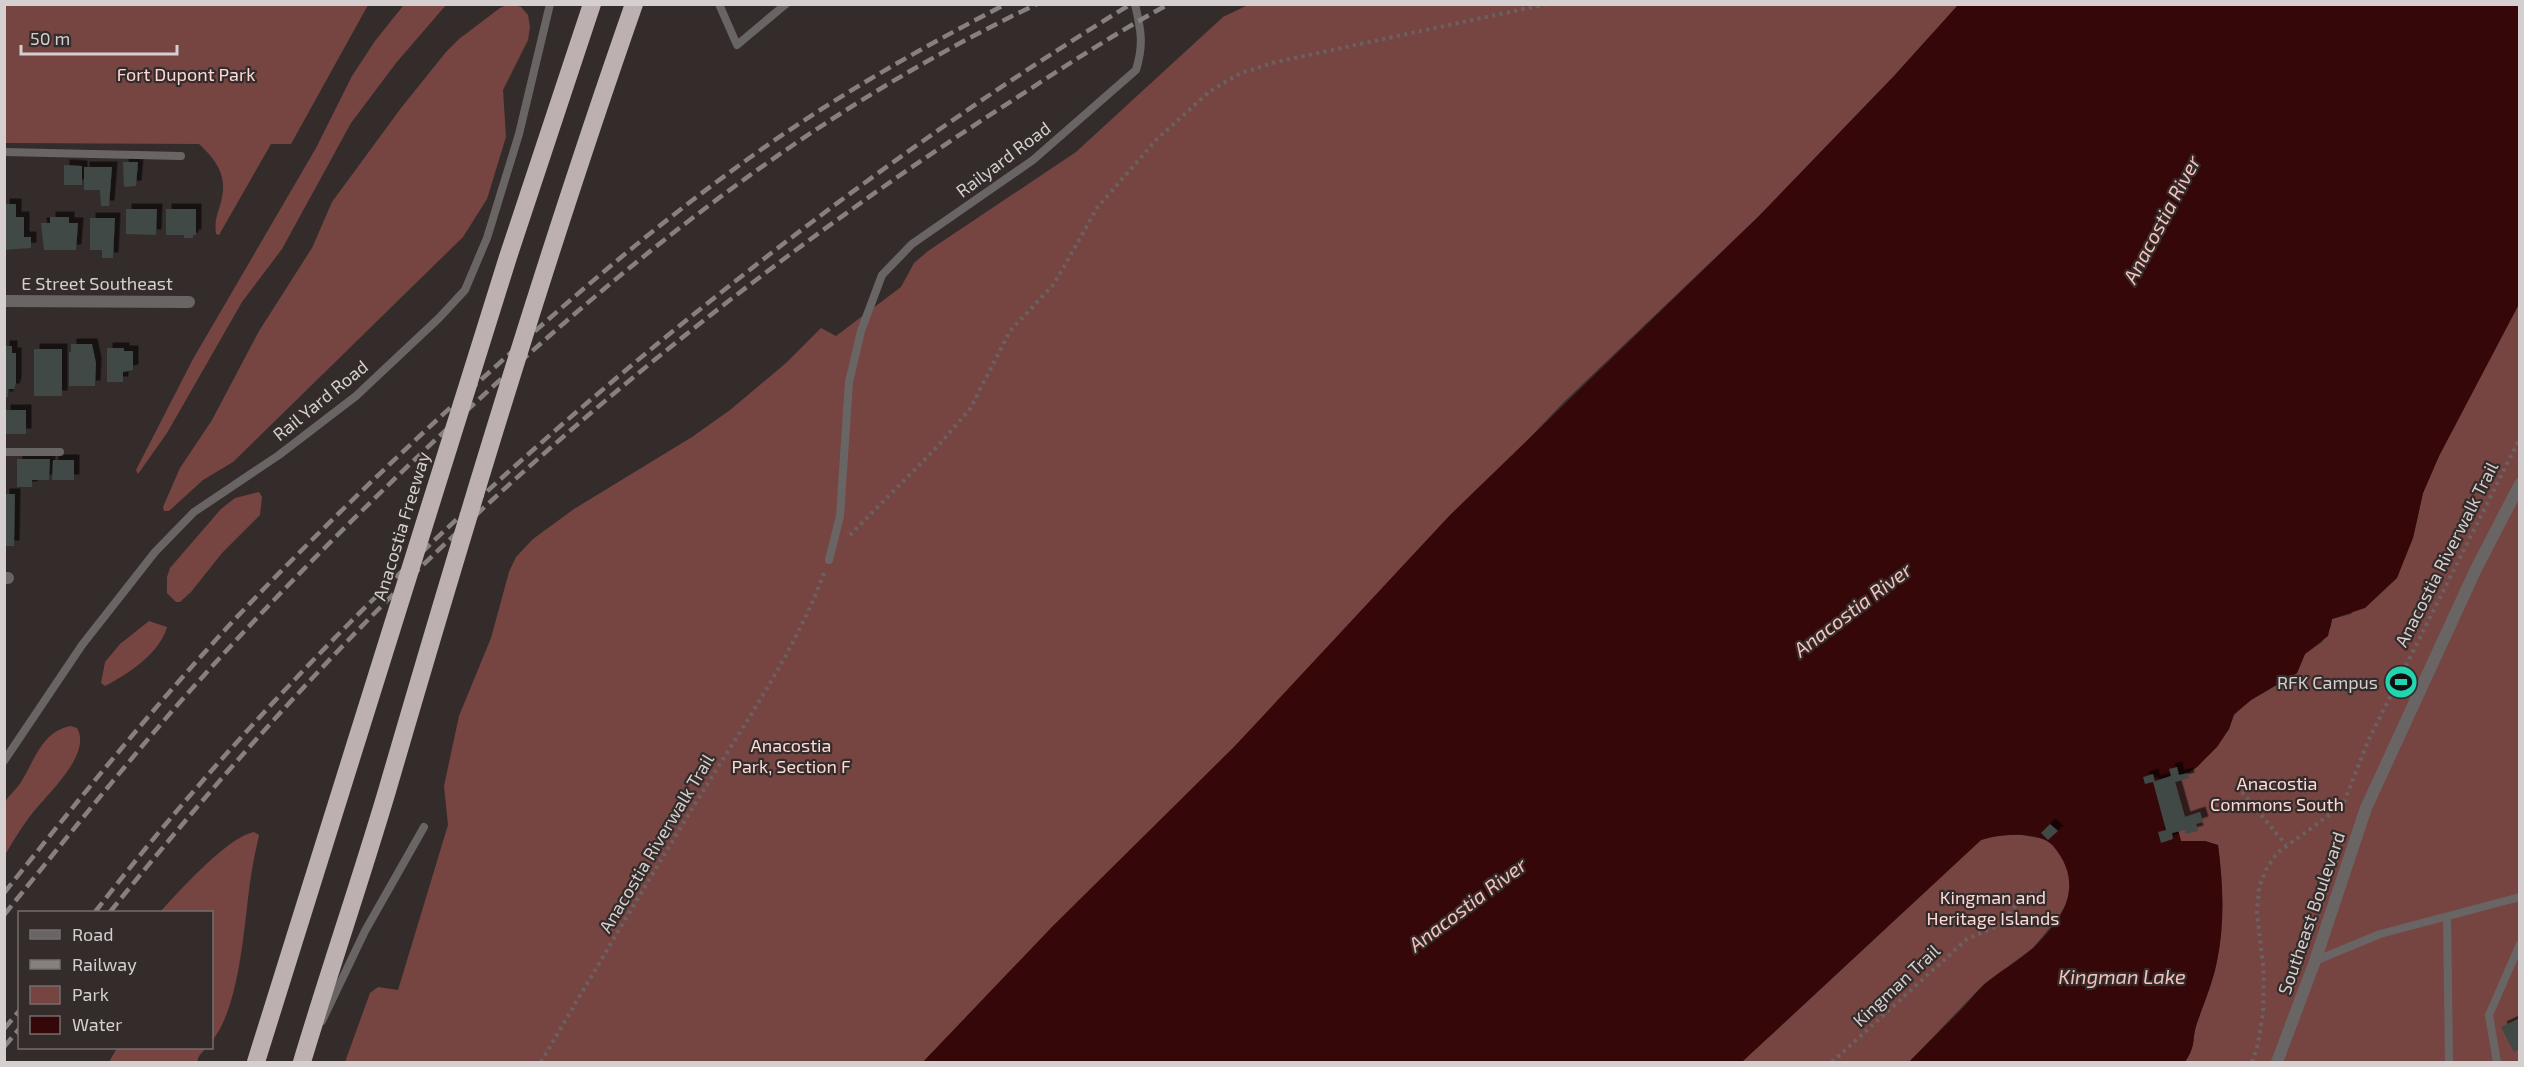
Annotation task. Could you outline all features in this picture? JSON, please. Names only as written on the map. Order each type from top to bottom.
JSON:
[{"type":"highway","name":"Anacostia Freeway","points":[[256,1062],[507,257],[592,4]]},
{"type":"highway","points":[[302,1062],[386,794],[431,633],[509,383],[592,123],[634,4]]},
{"type":"street","name":"E Street Southeast","points":[[4,301],[189,302]]},
{"type":"street","name":"Southeast Boulevard","points":[[2277,1062],[2315,961],[2366,808],[2476,569],[2520,484]]},
{"type":"lane","name":"Rail Yard Road","points":[[4,761],[82,645],[155,552],[194,512],[279,454],[356,396],[440,318],[465,290],[487,238],[519,134],[550,4]]},
{"type":"lane","points":[[719,4],[737,45],[786,4]]},
{"type":"lane","name":"Railyard Road","points":[[829,560],[840,516],[849,382],[861,331],[882,275],[912,244],[1033,160],[1136,70],[1142,51],[1142,34],[1135,4]]},
{"type":"lane","points":[[4,152],[181,156]]},
{"type":"lane","points":[[4,452],[60,452]]},
{"type":"lane","points":[[302,1062],[365,931],[424,827]]},
{"type":"lane","points":[[2315,961],[2380,934],[2520,897]]},
{"type":"lane","points":[[2447,917],[2449,1062]]},
{"type":"lane","points":[[2497,1062],[2490,1015],[2520,944]]},
{"type":"lane","points":[[2514,958],[2520,968]]},
{"type":"path","name":"Anacostia Riverwalk Trail","points":[[541,1062],[806,618],[829,560],[841,543],[964,417],[977,398],[1010,331],[1054,284],[1097,208],[1156,140],[1196,104],[1225,82],[1258,66],[1547,4]]},
{"type":"path","name":"Anacostia Riverwalk Trail","points":[[2252,1062],[2258,1044],[2264,1004],[2264,974],[2257,914],[2259,886],[2272,861],[2286,845],[2343,805],[2376,725],[2520,438]]},
{"type":"path","points":[[2242,792],[2286,845]]},
{"type":"path","name":"Kingman Trail","points":[[1832,1062],[1967,939],[2000,925],[2018,903],[2037,889]]},
{"type":"green space","name":"Fort Dupont Park","points":[[5,4],[368,5],[291,144],[271,144],[219,235],[216,234],[216,223],[223,181],[215,161],[199,144],[5,143]]},
{"type":"green space","points":[[510,4],[521,7],[528,15],[530,27],[528,40],[503,90],[506,137],[487,199],[463,237],[233,462],[203,480],[169,511],[164,511],[163,507],[180,468],[212,420],[259,331],[312,248],[332,202],[401,108],[446,52],[459,39],[500,8]]},
{"type":"green space","name":"Anacostia Park, Section F","points":[[1250,4],[1958,5],[1894,76],[1758,217],[1564,402],[1234,747],[1052,927],[923,1062],[345,1062],[370,993],[378,987],[398,990],[448,825],[444,786],[459,716],[491,638],[509,572],[516,557],[533,539],[574,509],[692,437],[730,410],[786,363],[821,328],[836,336],[901,287],[914,263],[928,251],[1076,152],[1223,17]]},
{"type":"green space","points":[[446,5],[396,63],[351,123],[282,249],[242,302],[167,433],[138,474],[136,470],[193,359],[316,148],[352,76],[375,41],[403,6]]},
{"type":"green space","name":"RFK Campus","points":[[2519,304],[2519,1062],[2185,1062],[2189,1056],[2197,1023],[2211,985],[2220,947],[2221,874],[2218,845],[2205,841],[2181,842],[2167,787],[2197,767],[2229,729],[2234,715],[2251,700],[2297,673],[2305,654],[2322,642],[2331,626],[2332,619],[2351,614],[2413,538],[2423,493],[2439,456]]},
{"type":"green space","points":[[259,492],[262,497],[260,515],[222,553],[191,592],[180,602],[176,602],[167,593],[167,577],[170,568],[221,509],[235,498]]},
{"type":"green space","points":[[149,621],[167,627],[158,646],[133,669],[105,686],[101,683],[105,662],[120,644]]},
{"type":"green space","points":[[71,726],[77,728],[80,739],[78,751],[72,763],[28,819],[5,855],[4,804],[19,785],[46,740],[61,729]]},
{"type":"green space","points":[[254,832],[259,835],[235,985],[222,1025],[213,1039],[213,911],[161,911],[217,854],[243,836]]},
{"type":"green space","name":"Kingman and Heritage Islands","points":[[1998,835],[2022,835],[2049,840],[2060,854],[2071,875],[2069,899],[2058,918],[2033,948],[1984,984],[1909,1062],[1646,1062],[1769,1037],[1981,840]]},
{"type":"green space","points":[[116,1049],[205,1049],[197,1062],[109,1062]]},
{"type":"water","points":[[1958,5],[2519,5],[2519,304],[2439,456],[2423,493],[2413,538],[2397,578],[2365,608],[2332,619],[2328,636],[2305,654],[2297,673],[2251,700],[2234,714],[2229,729],[2217,747],[2197,767],[2167,787],[2181,841],[2205,841],[2218,845],[2221,874],[2220,947],[2211,985],[2197,1023],[2189,1056],[2185,1062],[1909,1062],[1985,984],[2021,958],[2044,937],[2054,925],[2067,901],[2068,875],[2054,847],[2039,838],[2019,835],[1981,840],[1742,1062],[923,1062],[1052,927],[1234,747],[1450,515],[1758,217],[1894,76]]},
{"type":"building","points":[[123,162],[138,162],[136,186],[124,187]]},
{"type":"building","points":[[64,165],[82,166],[82,185],[64,185]]},
{"type":"building","points":[[84,167],[112,167],[109,206],[101,206],[100,190],[84,190]]},
{"type":"building","points":[[4,204],[16,204],[16,217],[24,217],[24,237],[31,237],[31,248],[4,250]]},
{"type":"building","points":[[126,209],[157,209],[156,235],[126,234]]},
{"type":"building","points":[[166,209],[196,209],[196,235],[193,235],[193,238],[184,238],[184,235],[166,235]]},
{"type":"building","points":[[50,217],[69,217],[69,223],[78,223],[76,250],[44,250],[41,223],[50,223]]},
{"type":"building","points":[[90,218],[115,218],[113,258],[102,258],[102,250],[90,250]]},
{"type":"building","points":[[71,344],[92,344],[96,363],[95,386],[69,386]]},
{"type":"building","points":[[4,346],[12,346],[12,353],[16,353],[16,383],[14,389],[8,389],[8,397],[4,397]]},
{"type":"building","points":[[107,348],[124,348],[124,351],[133,351],[133,370],[123,372],[123,382],[107,382]]},
{"type":"building","points":[[34,349],[62,349],[62,396],[34,396]]},
{"type":"building","points":[[5,410],[26,410],[26,434],[5,434]]},
{"type":"building","points":[[17,459],[50,459],[49,480],[32,480],[32,487],[17,487]]},
{"type":"building","points":[[53,460],[74,460],[74,480],[52,480]]},
{"type":"building","points":[[4,494],[15,494],[14,546],[4,546]]},
{"type":"building","points":[[2177,767],[2179,775],[2188,773],[2189,778],[2175,782],[2185,817],[2200,812],[2203,822],[2196,824],[2198,831],[2186,834],[2185,830],[2172,833],[2173,839],[2161,843],[2158,832],[2166,830],[2153,782],[2145,784],[2143,777],[2153,774],[2155,781],[2171,776],[2169,769]]},
{"type":"building","points":[[2050,824],[2058,831],[2048,840],[2041,833]]},
{"type":"building","points":[[2520,1018],[2520,1049],[2514,1052],[2501,1027]]},
{"type":"railway","points":[[4,893],[146,719],[236,618],[362,490],[527,338],[664,222],[772,142],[887,69],[1006,4]]},
{"type":"railway","points":[[4,915],[151,735],[246,630],[397,476],[541,344],[673,233],[811,133],[884,87],[959,44],[1037,4]]},
{"type":"railway","points":[[96,911],[157,834],[290,684],[431,543],[580,409],[770,254],[888,166],[1008,83],[1131,4]]},
{"type":"railway","points":[[111,911],[230,769],[358,630],[495,497],[594,410],[697,326],[876,192],[1064,67],[1169,4]]},
{"type":"railway","points":[[4,1029],[18,1012]]},
{"type":"railway","points":[[4,1047],[18,1030]]},
{"type":"place","name":"RFK Campus","points":[[2401,682]]},
{"type":"water label","name":"Anacostia River","points":[[2161,219]]},
{"type":"water label","name":"Anacostia River","points":[[1852,609]]},
{"type":"water label","name":"Anacostia River","points":[[1467,904]]},
{"type":"water label","name":"Kingman Lake","points":[[2122,976]]},
{"type":"park label","name":"Anacostia Commons South","points":[[2277,793]]}]
